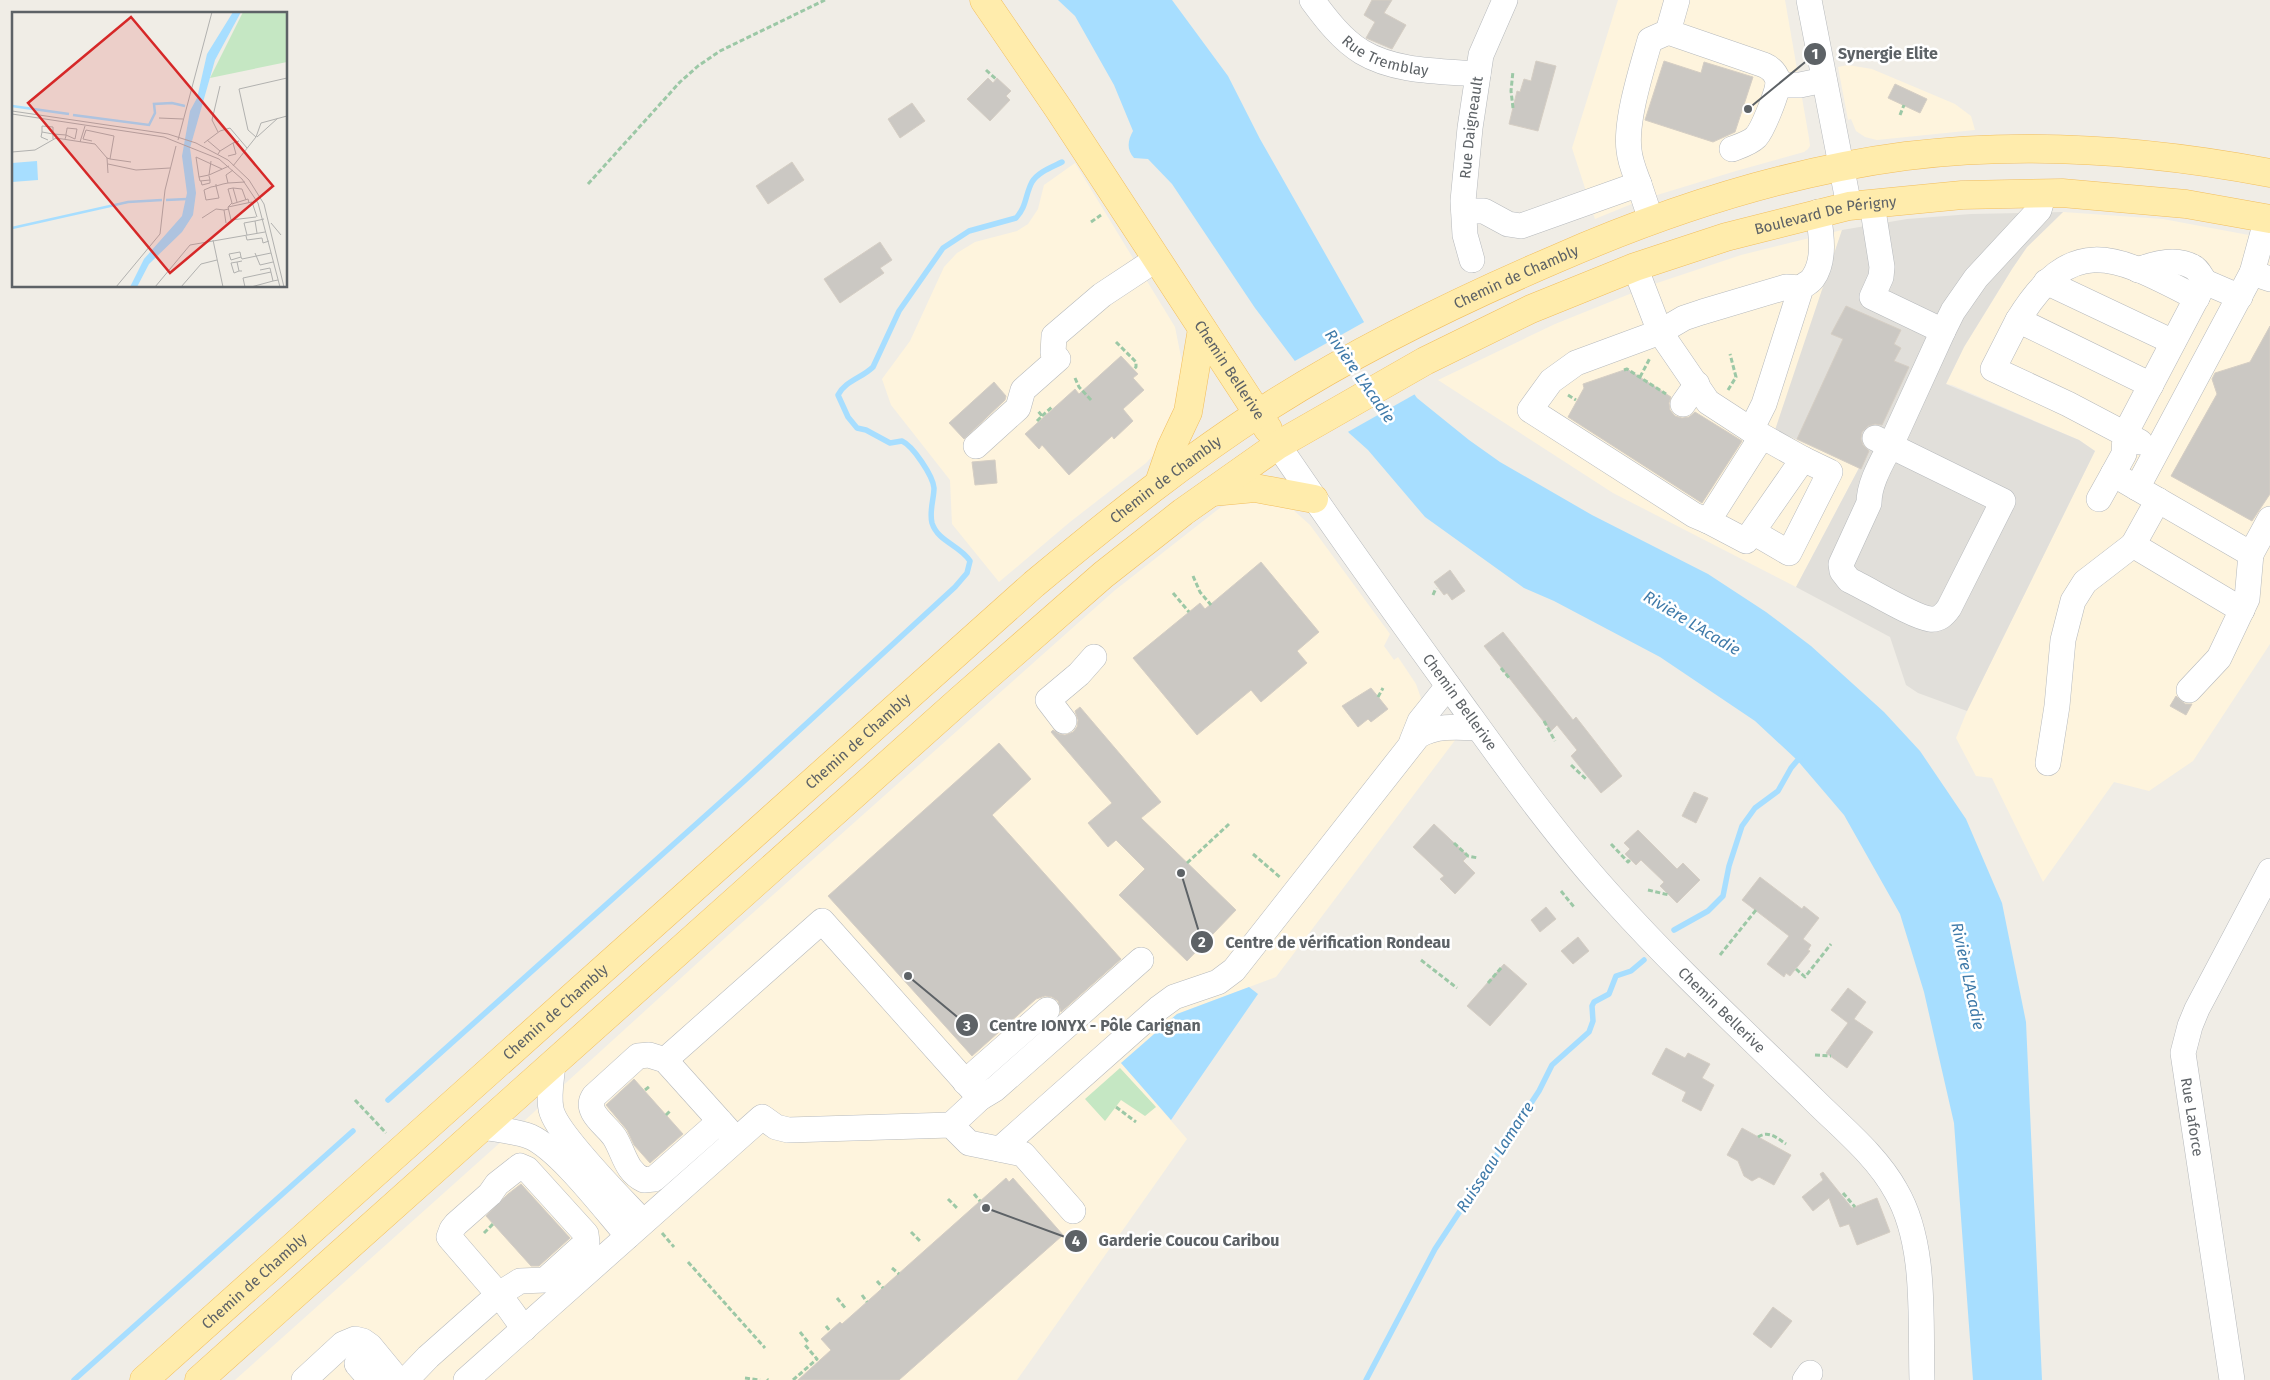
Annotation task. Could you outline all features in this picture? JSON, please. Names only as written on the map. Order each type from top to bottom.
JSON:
[{"type":"main road","name":"Chemin Bellerive","points":[[984,0],[1058,108],[1155,260],[1278,445]]},
{"type":"main road","points":[[1652,220],[1769,182],[1840,166],[1946,152],[2073,150],[2174,156],[2270,173]]},
{"type":"main road","name":"Boulevard De Périgny","points":[[1278,445],[1407,371],[1514,316],[1635,267],[1717,239],[1818,212],[1861,205],[1962,195],[2044,193],[2153,200],[2219,208],[2268,218]]},
{"type":"main road","name":"Chemin de Chambly","points":[[144,1380],[1008,606],[1159,483],[1258,414],[1386,339],[1483,291],[1652,220]]},
{"type":"main road","points":[[1159,483],[1171,448],[1188,412],[1202,329]]},
{"type":"main road","points":[[199,1380],[1068,605],[1138,546],[1210,492],[1278,445]]},
{"type":"main road","points":[[1210,492],[1255,488],[1314,499]]},
{"type":"street","name":"Rue Tremblay","points":[[1312,0],[1335,30],[1361,52],[1373,58],[1395,65],[1478,74]]},
{"type":"street","name":"Rue Daigneault","points":[[1472,260],[1466,235],[1464,181],[1478,74],[1484,44],[1504,0]]},
{"type":"street","points":[[1668,32],[1677,0]]},
{"type":"street","points":[[1809,0],[1840,166],[1861,205],[1882,267],[1881,277],[1872,296],[1943,331]]},
{"type":"street","points":[[1652,220],[1629,150],[1628,138],[1631,117],[1650,40],[1668,32],[1769,67],[1777,78],[1778,85],[1759,133],[1752,140],[1732,149]]},
{"type":"street","points":[[1778,85],[1800,85],[1824,80]]},
{"type":"street","points":[[1464,211],[1484,211],[1508,224],[1521,226],[1639,184]]},
{"type":"street","points":[[1883,442],[2003,501],[1949,608],[1938,618],[1922,616],[1850,580],[1842,572],[1841,564],[1869,503],[1869,492],[1883,442],[1953,311],[1976,278],[2039,210],[2044,193]]},
{"type":"street","points":[[1708,521],[1757,433],[1764,404],[1801,288],[1814,277],[1819,263],[1822,233],[1818,212]]},
{"type":"street","points":[[2048,763],[2057,706],[2063,640],[2073,601],[2085,582],[2133,545],[2148,494],[2157,452],[2240,297],[2261,276],[2268,218]]},
{"type":"street","points":[[976,446],[1018,408],[1023,390],[1058,359],[1053,353],[1054,336],[1102,295],[1155,260]]},
{"type":"street","points":[[2099,499],[2124,454],[2125,434],[2201,290],[2194,267],[2179,263],[2161,262],[2138,270],[2115,261],[2088,261],[2067,266],[2046,282],[2030,300],[1994,369],[2068,404],[2125,434],[2157,452]]},
{"type":"street","points":[[1635,267],[1684,395],[1708,402],[1714,415],[1757,433],[1830,472],[1789,553],[1753,532]]},
{"type":"street","points":[[2046,282],[2174,342]]},
{"type":"street","points":[[1801,288],[1786,287],[1684,318],[1660,332],[1567,368],[1544,388],[1530,410],[1686,511],[1746,541],[1803,459]]},
{"type":"street","points":[[2201,290],[2240,297]]},
{"type":"street","points":[[2018,320],[2151,385]]},
{"type":"street","name":"Chemin Bellerive","points":[[1278,445],[1393,611],[1478,728],[1532,801],[1607,893],[1847,1133],[1890,1180],[1907,1214],[1915,1244],[1918,1272],[1922,1380]]},
{"type":"street","points":[[2113,474],[2251,554]]},
{"type":"street","points":[[2190,690],[2219,658],[2242,610],[2247,599],[2250,581],[2251,554],[2270,519]]},
{"type":"street","points":[[2133,545],[2242,610]]},
{"type":"street","points":[[1064,721],[1048,700],[1079,674],[1094,657]]},
{"type":"street","points":[[1412,742],[1420,721],[1448,686]]},
{"type":"street","points":[[1000,1149],[1159,1008],[1174,997],[1218,982],[1234,970],[1412,742],[1423,733],[1437,729],[1478,728]]},
{"type":"street","name":"Rue Laforce","points":[[2232,1380],[2183,1053],[2197,1008],[2270,871]]},
{"type":"street","points":[[665,1060],[822,921],[973,1090]]},
{"type":"street","points":[[973,1090],[995,1088],[1141,960]]},
{"type":"street","points":[[951,1125],[973,1090],[1047,1010]]},
{"type":"street","points":[[720,1121],[654,1179],[644,1180],[632,1170],[624,1158],[615,1137],[596,1115],[591,1106],[591,1100],[638,1056],[649,1055],[665,1060],[720,1121],[736,1139]]},
{"type":"street","points":[[553,1063],[551,1103],[556,1121],[644,1230]]},
{"type":"street","points":[[466,1380],[524,1329],[644,1230],[736,1139],[762,1116],[776,1127],[788,1130],[951,1125],[969,1143],[1023,1154],[1073,1211]]},
{"type":"street","points":[[483,1127],[523,1134],[546,1146],[644,1230]]},
{"type":"street","points":[[406,1380],[428,1357],[499,1294],[520,1281],[545,1280],[586,1244],[588,1239],[586,1234],[527,1168],[520,1166],[496,1184],[490,1194],[452,1229],[450,1237],[499,1294],[524,1329]]},
{"type":"street","points":[[304,1380],[343,1344],[355,1339],[363,1341],[370,1346],[398,1380]]},
{"type":"path","points":[[588,184],[680,82],[698,66],[720,51],[825,0]]},
{"type":"path","points":[[986,70],[996,80]]},
{"type":"path","points":[[1513,71],[1511,105],[1513,108]]},
{"type":"path","points":[[1900,115],[1904,105]]},
{"type":"path","points":[[1116,342],[1136,362],[1134,369]]},
{"type":"path","points":[[1714,415],[1736,377],[1730,354]]},
{"type":"path","points":[[1640,377],[1649,362]]},
{"type":"path","points":[[1620,371],[1627,369],[1640,377],[1684,395]]},
{"type":"path","points":[[1076,378],[1079,386],[1092,401]]},
{"type":"path","points":[[1042,416],[1052,407]]},
{"type":"path","points":[[1194,576],[1200,592],[1211,605]]},
{"type":"path","points":[[1433,595],[1436,588]]},
{"type":"path","points":[[1173,593],[1189,612]]},
{"type":"path","points":[[1501,668],[1510,680]]},
{"type":"path","points":[[1378,697],[1383,688]]},
{"type":"path","points":[[1544,722],[1555,741]]},
{"type":"path","points":[[1571,765],[1586,780]]},
{"type":"path","points":[[1187,863],[1229,824]]},
{"type":"path","points":[[1454,843],[1468,856],[1478,858]]},
{"type":"path","points":[[1612,844],[1628,862],[1630,860]]},
{"type":"path","points":[[1253,854],[1285,882]]},
{"type":"path","points":[[1648,890],[1669,895]]},
{"type":"path","points":[[1561,891],[1574,907]]},
{"type":"path","points":[[1720,955],[1756,910]]},
{"type":"path","points":[[1796,969],[1805,977],[1831,944]]},
{"type":"path","points":[[1420,960],[1458,988]]},
{"type":"path","points":[[1488,982],[1500,968]]},
{"type":"path","points":[[1815,1055],[1831,1056]]},
{"type":"path","points":[[645,1090],[650,1086]]},
{"type":"path","points":[[355,1100],[402,1150]]},
{"type":"path","points":[[1116,1107],[1136,1122]]},
{"type":"path","points":[[666,1114],[672,1110]]},
{"type":"path","points":[[1758,1137],[1764,1133],[1770,1134],[1786,1144]]},
{"type":"path","points":[[1843,1193],[1855,1207]]},
{"type":"path","points":[[974,1194],[980,1201]]},
{"type":"path","points":[[948,1199],[958,1209]]},
{"type":"path","points":[[484,1234],[493,1224]]},
{"type":"path","points":[[644,1230],[674,1247]]},
{"type":"path","points":[[911,1232],[920,1242]]},
{"type":"path","points":[[688,1262],[765,1348]]},
{"type":"path","points":[[892,1268],[899,1274]]},
{"type":"path","points":[[877,1281],[883,1288]]},
{"type":"path","points":[[862,1295],[868,1302]]},
{"type":"path","points":[[837,1298],[846,1309]]},
{"type":"path","points":[[826,1326],[830,1331]]},
{"type":"path","points":[[800,1332],[808,1342]]},
{"type":"path","points":[[793,1380],[800,1376],[817,1359],[804,1346]]},
{"type":"path","points":[[746,1378],[760,1380]]},
{"type":"shaded area","points":[[1618,0],[1785,0],[1809,138],[1810,146],[1808,149],[1804,152],[1644,199],[1595,219],[1572,148]]},
{"type":"shaded area","points":[[1848,65],[1872,69],[1955,104],[1971,116],[1975,130],[1877,140],[1865,137],[1856,131],[1851,119],[1848,120],[1838,67]]},
{"type":"shaded area","points":[[1075,163],[1175,327],[1183,367],[1179,404],[1158,450],[1146,463],[1070,522],[999,582],[952,524],[950,480],[891,405],[882,379],[910,341],[944,267],[957,253],[975,242],[1017,231],[1028,224],[1038,209],[1044,185]]},
{"type":"shaded area","points":[[2063,212],[2163,219],[2270,239],[2270,644],[2193,761],[2149,791],[2114,782],[2043,882],[1992,778],[1976,776],[1956,738],[1967,711],[2095,451],[2079,440],[1946,384],[1964,347],[2012,269],[2027,247]]},
{"type":"shaded area","points":[[2063,212],[2027,247],[2012,269],[1964,347],[1946,384],[2079,440],[2095,451],[1967,711],[1918,693],[1906,685],[1890,637],[1796,587],[1859,468],[1775,430],[1842,230],[1907,219],[1971,214]]},
{"type":"shaded area","points":[[1842,230],[1776,430],[1859,468],[1796,587],[1613,493],[1438,380],[1555,324],[1657,283],[1741,255]]},
{"type":"shaded area","points":[[1246,498],[1290,507],[1310,525],[1390,634],[1384,646],[1394,660],[1398,657],[1416,684],[1422,701],[1459,735],[1276,977],[1177,1014],[1121,1063],[1187,1139],[1017,1380],[235,1380],[737,927],[1114,591],[1221,507]]},
{"type":"green space","points":[[1120,1068],[1156,1107],[1145,1116],[1121,1100],[1105,1121],[1085,1099]]},
{"type":"water","name":"Rivière L'Acadie","points":[[1058,0],[1172,0],[1228,76],[1260,139],[1364,322],[1417,398],[1469,440],[1500,462],[1592,515],[1708,574],[1766,612],[1811,646],[1884,712],[1920,751],[1966,819],[2002,903],[2026,1022],[2042,1380],[1973,1380],[1954,1123],[1924,992],[1900,914],[1844,815],[1797,760],[1755,721],[1660,657],[1554,601],[1524,588],[1425,517],[1368,450],[1349,433],[1255,308],[1172,184],[1148,159],[1134,158],[1131,155],[1129,144],[1133,131],[1114,85],[1075,16]]},
{"type":"water","points":[[1249,987],[1258,994],[1171,1120],[1121,1063],[1177,1014]]},
{"type":"pier","points":[[1366,321],[1417,393],[1346,433],[1293,362]]},
{"type":"building","points":[[1372,0],[1392,0],[1384,13],[1406,25],[1392,49],[1366,38],[1375,22],[1364,15]]},
{"type":"building","points":[[1536,61],[1556,66],[1538,131],[1509,124],[1517,91],[1520,92],[1524,79],[1531,81]]},
{"type":"building","points":[[1664,61],[1701,73],[1704,62],[1753,77],[1735,132],[1713,142],[1645,120]]},
{"type":"building","points":[[988,78],[993,83],[997,78],[1011,91],[1006,96],[1010,100],[990,121],[967,99]]},
{"type":"building","points":[[1895,84],[1927,99],[1920,113],[1888,98]]},
{"type":"building","points":[[912,103],[925,121],[900,138],[888,119]]},
{"type":"building","points":[[792,162],[804,180],[768,204],[756,186]]},
{"type":"building","points":[[880,242],[892,260],[880,268],[884,273],[840,303],[824,279]]},
{"type":"building","points":[[1846,306],[1901,330],[1894,344],[1901,348],[1894,361],[1909,367],[1882,425],[1868,426],[1862,432],[1861,439],[1863,445],[1869,451],[1861,469],[1797,439],[1843,339],[1831,334]]},
{"type":"building","points":[[2270,326],[2270,494],[2252,521],[2171,476],[2217,394],[2212,379],[2215,373],[2250,362]]},
{"type":"building","points":[[1121,356],[1138,374],[1133,378],[1144,390],[1123,409],[1133,421],[1114,439],[1112,436],[1069,475],[1042,445],[1039,449],[1025,434],[1075,389],[1079,394]]},
{"type":"building","points":[[1627,369],[1671,397],[1669,403],[1670,410],[1675,416],[1689,417],[1695,412],[1742,441],[1702,503],[1568,417],[1584,388],[1583,384]]},
{"type":"building","points":[[994,382],[1006,396],[1005,400],[964,439],[949,423]]},
{"type":"building","points":[[995,460],[997,483],[975,485],[972,462]]},
{"type":"building","points":[[1261,562],[1319,632],[1297,651],[1307,663],[1261,702],[1251,690],[1197,735],[1133,658],[1200,603],[1205,609]]},
{"type":"building","points":[[1450,570],[1465,591],[1452,600],[1447,593],[1444,595],[1434,582]]},
{"type":"building","points":[[1503,632],[1573,720],[1576,717],[1622,776],[1601,793],[1571,756],[1577,750],[1557,725],[1551,731],[1484,646]]},
{"type":"building","points":[[1371,688],[1388,709],[1371,722],[1368,719],[1358,727],[1342,706]]},
{"type":"building","points":[[2176,696],[2185,704],[2192,704],[2186,715],[2170,706]]},
{"type":"building","points":[[1080,707],[1161,802],[1141,818],[1236,910],[1187,961],[1119,895],[1145,869],[1116,840],[1108,847],[1088,823],[1112,803],[1051,732],[1053,730],[1065,735],[1073,732],[1077,727],[1078,720],[1075,711]]},
{"type":"building","points":[[999,743],[1031,779],[992,815],[1121,959],[1061,1012],[1058,1001],[1052,997],[1045,996],[1036,999],[972,1056],[828,896]]},
{"type":"building","points":[[1694,792],[1708,798],[1696,823],[1682,816]]},
{"type":"building","points":[[1434,824],[1468,856],[1463,861],[1475,873],[1455,894],[1440,879],[1444,876],[1413,847]]},
{"type":"building","points":[[1638,830],[1677,869],[1683,863],[1700,880],[1677,903],[1660,886],[1664,882],[1641,860],[1636,865],[1625,854],[1630,849],[1624,843]]},
{"type":"building","points":[[1760,877],[1802,909],[1804,906],[1819,918],[1803,939],[1811,945],[1808,950],[1810,951],[1790,976],[1786,973],[1784,977],[1767,964],[1789,936],[1742,900]]},
{"type":"building","points":[[1546,907],[1556,919],[1540,932],[1531,920]]},
{"type":"building","points":[[1578,937],[1589,951],[1573,964],[1561,951]]},
{"type":"building","points":[[1504,964],[1527,984],[1490,1026],[1467,1006]]},
{"type":"building","points":[[1848,988],[1866,1002],[1854,1019],[1873,1032],[1847,1068],[1826,1053],[1848,1023],[1831,1010]]},
{"type":"building","points":[[1666,1048],[1685,1058],[1688,1053],[1710,1064],[1702,1078],[1714,1085],[1701,1111],[1682,1101],[1686,1092],[1652,1074]]},
{"type":"building","points":[[634,1079],[683,1134],[650,1163],[634,1145],[627,1130],[606,1105]]},
{"type":"building","points":[[1742,1128],[1791,1155],[1774,1185],[1759,1177],[1752,1181],[1744,1176],[1738,1161],[1727,1155]]},
{"type":"building","points":[[1823,1172],[1852,1208],[1877,1198],[1890,1232],[1857,1245],[1849,1224],[1840,1227],[1829,1198],[1813,1211],[1802,1197],[1823,1180],[1820,1174]]},
{"type":"building","points":[[1006,1178],[1009,1182],[1013,1178],[1063,1235],[899,1380],[798,1380],[831,1350],[821,1339],[840,1322],[842,1324]]},
{"type":"building","points":[[521,1184],[570,1238],[539,1266],[531,1266],[486,1216]]},
{"type":"building","points":[[1773,1307],[1792,1321],[1771,1348],[1753,1334]]},
{"type":"waterway","points":[[388,1100],[742,783],[955,587],[967,573],[970,561],[961,551],[939,535],[932,523],[931,514],[934,488],[922,462],[912,449],[902,441],[890,443],[866,430],[857,428],[848,417],[838,395],[845,386],[873,367],[899,311],[943,248],[969,231],[1016,218],[1020,214],[1035,178],[1062,162]]},
{"type":"waterway","name":"Ruisseau Lamarre","points":[[1674,930],[1708,911],[1723,896],[1729,866],[1742,826],[1755,808],[1778,791],[1791,768],[1802,755]]},
{"type":"waterway","name":"Ruisseau Lamarre","points":[[1366,1380],[1435,1249],[1539,1091],[1552,1065],[1589,1032],[1593,1021],[1592,1006],[1594,1002],[1609,994],[1616,976],[1631,971],[1644,960]]},
{"type":"waterway","points":[[74,1380],[353,1131]]},
{"type":"place","name":"Synergie Elite","points":[[1748,109]]},
{"type":"place","name":"Centre de vérification Rondeau","points":[[1181,873]]},
{"type":"place","name":"Centre IONYX - Pôle Carignan","points":[[908,976]]},
{"type":"place","name":"Garderie Coucou Caribou","points":[[986,1208]]}]
